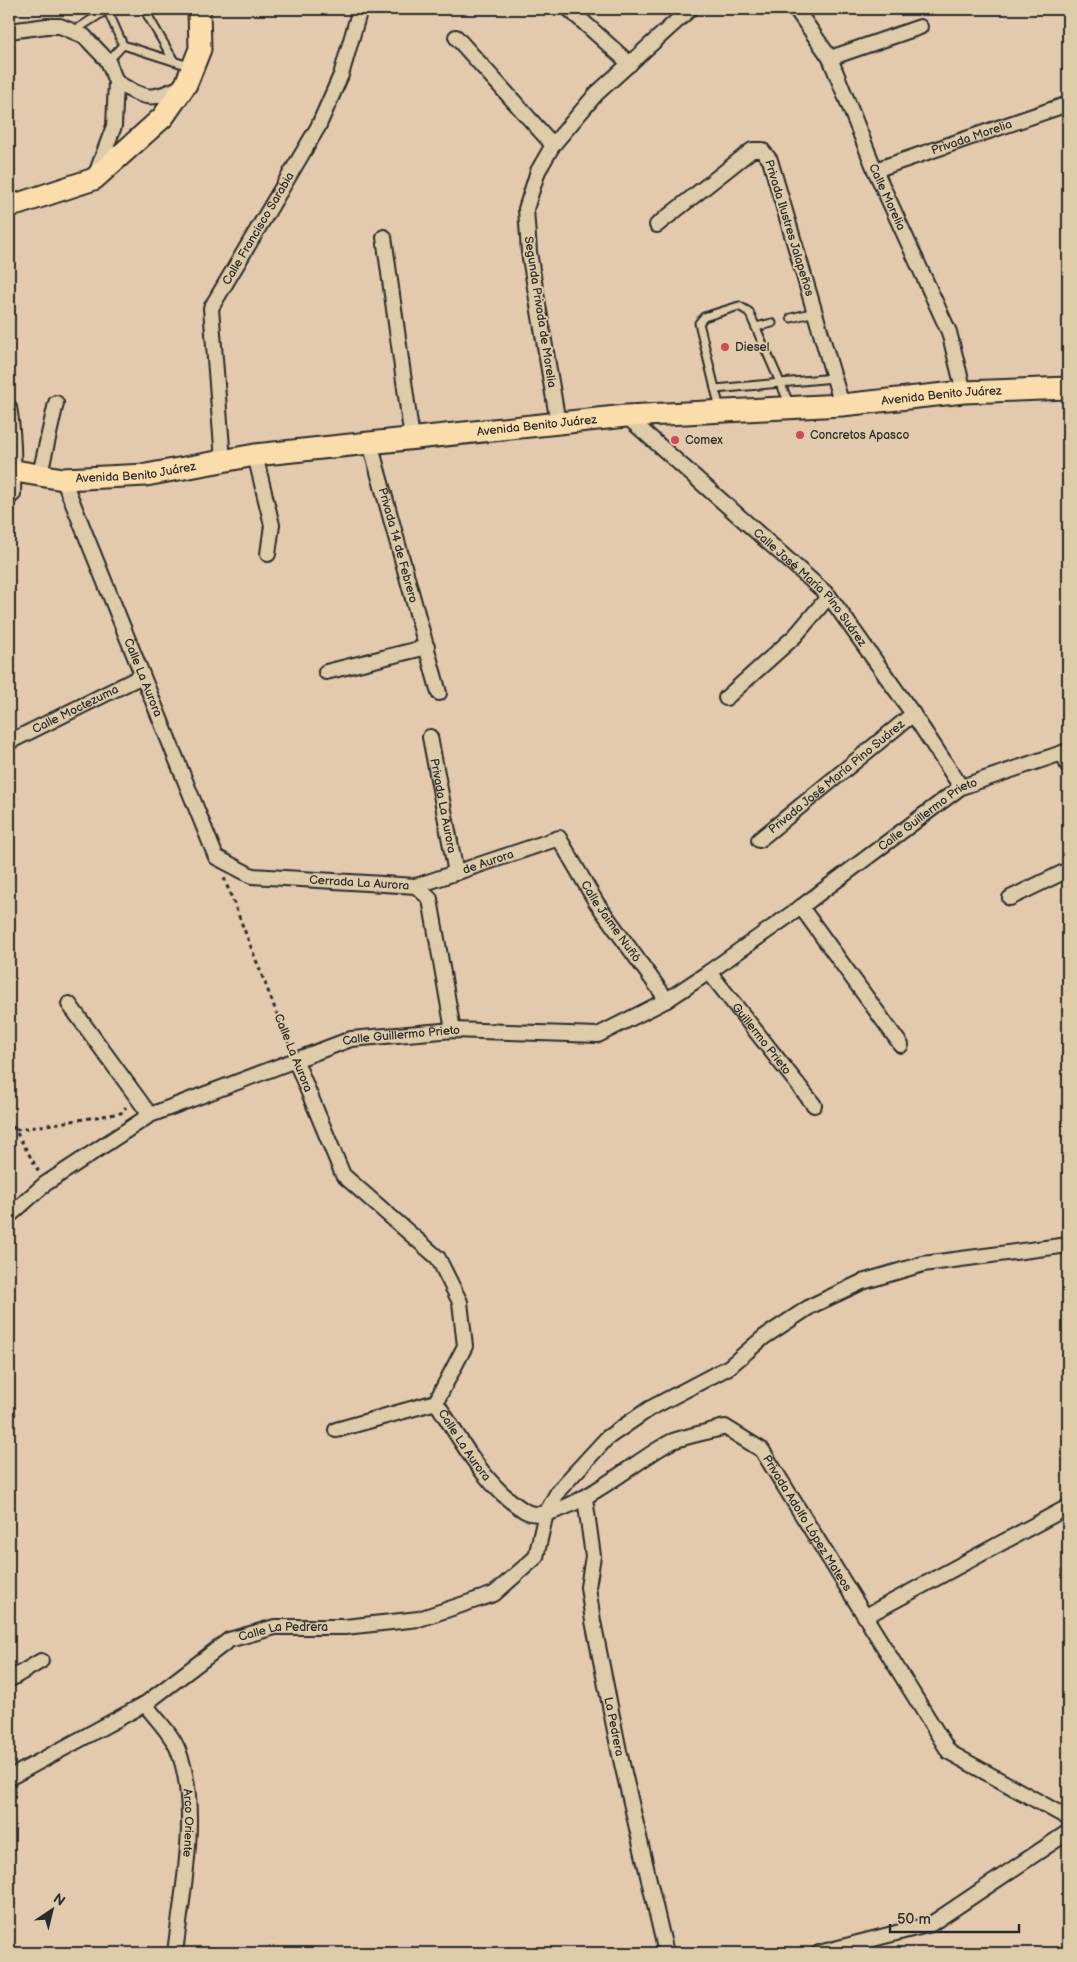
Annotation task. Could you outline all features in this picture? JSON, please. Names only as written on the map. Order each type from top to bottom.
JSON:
[{"type":"main road","points":[[9,204],[18,204],[94,179],[163,117],[184,71],[200,49],[199,9]]},
{"type":"main road","name":"Avenida Benito Juárez","points":[[11,471],[63,478],[146,475],[255,455],[626,416],[842,405],[964,392],[1068,388]]},
{"type":"street","name":"Calle Francisco Sarabia","points":[[223,460],[211,308],[318,127],[341,75],[360,9]]},
{"type":"street","points":[[569,9],[630,64]]},
{"type":"street","name":"Segunda Privada de Morelia","points":[[558,423],[529,252],[526,209],[538,171],[552,145],[596,94],[690,9]]},
{"type":"street","name":"Calle Morelia","points":[[796,9],[830,58],[875,170],[949,332],[964,392]]},
{"type":"street","points":[[9,31],[47,26],[74,31],[84,36],[108,61],[116,82],[114,126],[94,179]]},
{"type":"street","points":[[830,58],[920,27]]},
{"type":"street","points":[[456,37],[552,145]]},
{"type":"street","points":[[116,82],[139,96],[161,96],[184,71]]},
{"type":"street","name":"Privada Morelia","points":[[875,170],[1068,104]]},
{"type":"street","name":"Privada Ilustres Jalapeños","points":[[657,225],[752,150],[762,150],[770,160],[842,405]]},
{"type":"street","points":[[384,237],[412,439]]},
{"type":"street","points":[[40,474],[56,403]]},
{"type":"street","points":[[9,407],[12,424],[11,471],[13,494],[9,498]]},
{"type":"street","name":"Calle José María Pino Suárez","points":[[626,416],[829,596],[913,714],[961,787]]},
{"type":"street","name":"Privada 14 de Febrero","points":[[370,443],[439,693]]},
{"type":"street","points":[[255,455],[272,525],[268,554]]},
{"type":"street","name":"Calle La Aurora","points":[[63,478],[216,857]]},
{"type":"street","points":[[726,698],[795,636],[829,596]]},
{"type":"street","points":[[326,672],[427,647]]},
{"type":"street","name":"Calle Moctezuma","points":[[9,742],[142,676]]},
{"type":"street","name":"Privada José María Pino Suárez","points":[[759,840],[913,714]]},
{"type":"street","name":"Privada La Aurora","points":[[430,737],[456,873]]},
{"type":"street","name":"Calle Guillermo Prieto","points":[[9,1216],[45,1184],[150,1115],[351,1039],[453,1030],[598,1035],[667,1000],[710,972],[801,908],[961,787],[1066,757]]},
{"type":"street","name":"de Aurora","points":[[416,886],[559,838]]},
{"type":"street","name":"Calle Jaime Nuñó","points":[[559,838],[596,902],[667,1000]]},
{"type":"street","name":"Cerrada La Aurora","points":[[216,857],[252,876],[416,886],[430,899],[453,1030]]},
{"type":"street","points":[[1010,898],[1068,870]]},
{"type":"street","points":[[801,908],[901,1045]]},
{"type":"street","name":"Guillermo Prieto","points":[[710,972],[814,1105]]},
{"type":"street","points":[[69,1004],[150,1115]]},
{"type":"street","name":"Calle La Aurora","points":[[295,1059],[344,1175],[438,1258],[460,1302],[465,1346],[436,1402],[490,1482],[526,1512],[546,1513]]},
{"type":"street","name":"Calle La Pedrera","points":[[9,1778],[145,1704],[229,1640],[275,1628],[345,1627],[419,1619],[494,1594],[536,1557],[546,1513],[559,1490],[607,1438],[649,1409],[729,1367],[764,1337],[811,1306],[862,1282],[923,1264],[1068,1245]]},
{"type":"street","points":[[336,1430],[436,1402]]},
{"type":"street","name":"Privada Adolfo López Mateos","points":[[585,1498],[672,1442],[725,1427],[762,1450],[950,1752],[1068,1818]]},
{"type":"street","points":[[546,1513],[585,1498]]},
{"type":"street","name":"La Pedrera","points":[[585,1498],[593,1556],[588,1587],[592,1622],[618,1751],[666,1953]]},
{"type":"street","points":[[866,1616],[1068,1506]]},
{"type":"street","points":[[9,1680],[41,1661]]},
{"type":"street","name":"Arco Oriente","points":[[145,1704],[178,1749],[186,1782],[190,1820],[176,1953]]},
{"type":"street","points":[[819,1953],[932,1924],[1068,1832]]},
{"type":"lane","points":[[74,31],[107,9],[123,45],[184,71]]},
{"type":"lane","points":[[144,9],[184,71]]},
{"type":"lane","points":[[108,61],[123,45]]},
{"type":"lane","points":[[721,411],[700,320],[739,306],[749,312],[791,408]]},
{"type":"lane","points":[[791,318],[815,312]]},
{"type":"lane","points":[[756,327],[772,323]]},
{"type":"lane","points":[[715,389],[834,378]]},
{"type":"path","name":"Calle La Aurora","points":[[216,857],[295,1059]]},
{"type":"path","points":[[16,1130],[121,1113],[129,1103],[130,1087]]},
{"type":"path","points":[[9,1119],[45,1184]]},
{"type":"place","name":"Diesel","points":[[725,347]]},
{"type":"place","name":"Concretos Apasco","points":[[800,435]]},
{"type":"place","name":"Comex","points":[[675,440]]}]
